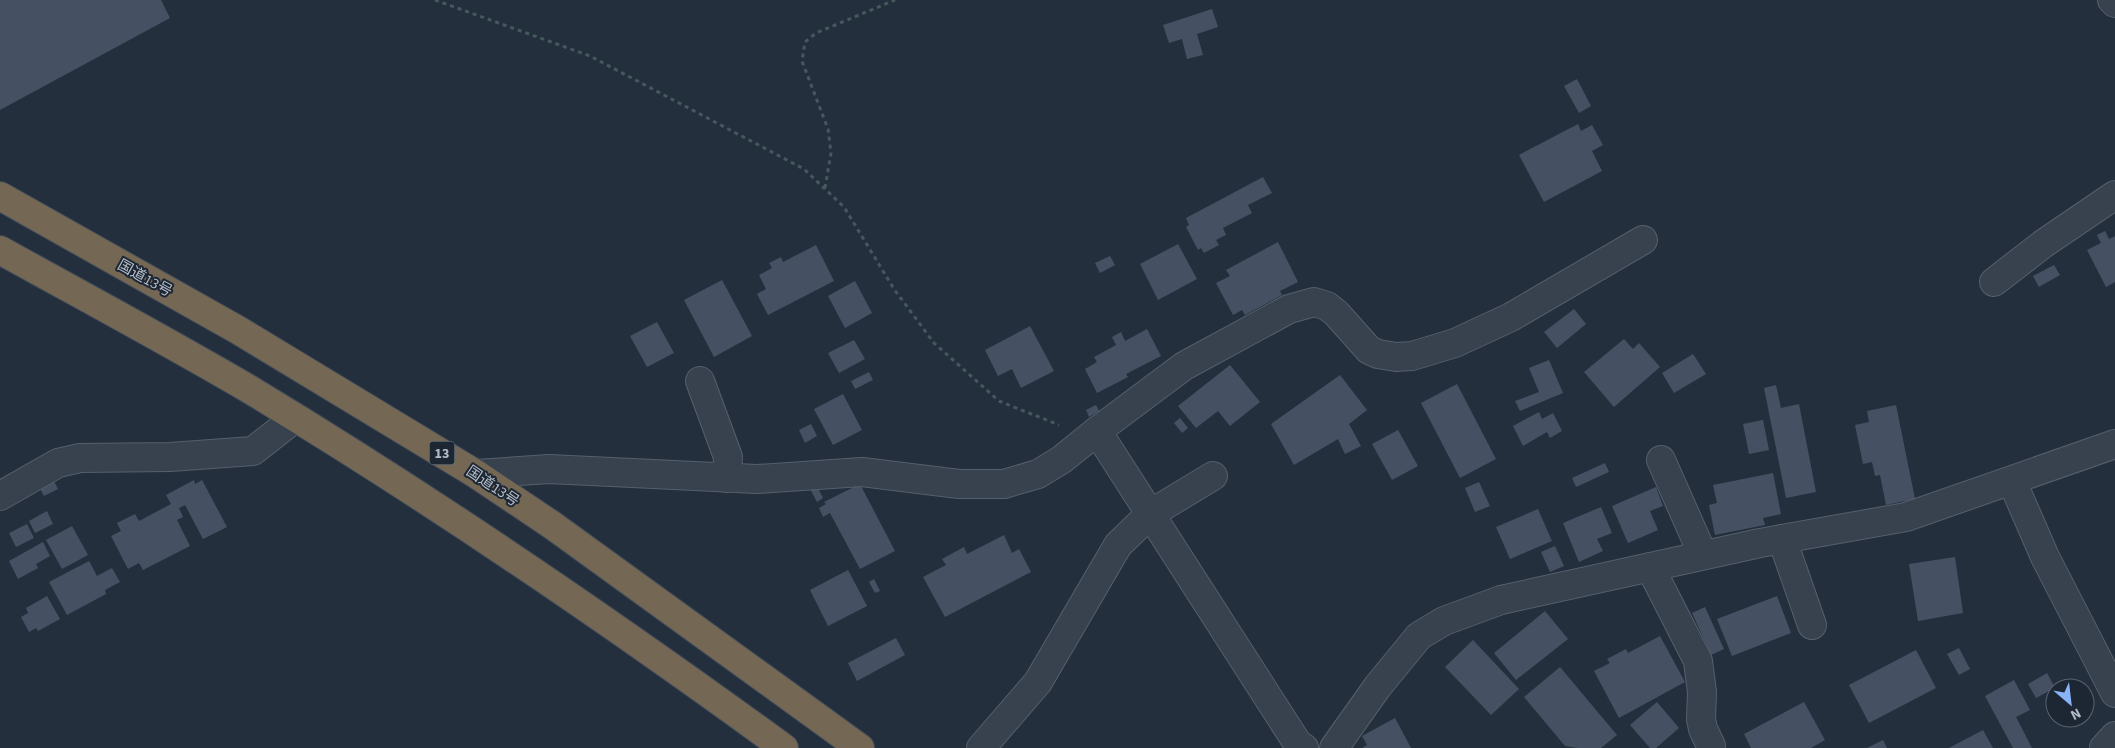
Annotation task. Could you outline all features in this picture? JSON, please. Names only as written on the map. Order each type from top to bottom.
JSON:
[{"type":"highway","name":"国道13号","points":[[0,196],[238,330],[476,474],[552,525],[860,748]]},
{"type":"highway","points":[[0,250],[247,388],[422,497],[689,678],[784,748]]},
{"type":"street","points":[[2112,0],[2115,3]]},
{"type":"street","points":[[1994,282],[2043,244],[2115,195]]},
{"type":"street","points":[[476,474],[548,469],[757,479],[862,472],[959,484],[1004,484],[1046,470],[1184,366],[1300,304],[1314,302],[1327,306],[1369,350],[1378,354],[1396,357],[1412,356],[1455,343],[1511,318],[1643,240]]},
{"type":"street","points":[[700,381],[728,457],[728,478]]},
{"type":"street","points":[[0,496],[58,463],[80,458],[170,458],[252,451],[295,418]]},
{"type":"street","points":[[1097,431],[1298,744],[1304,748]]},
{"type":"street","points":[[1334,748],[1378,686],[1419,636],[1444,621],[1501,600],[1703,555],[1906,517],[2115,444]]},
{"type":"street","points":[[1661,460],[1703,555]]},
{"type":"street","points":[[980,748],[1038,682],[1118,545],[1150,514],[1213,476]]},
{"type":"street","points":[[2012,481],[2045,557],[2115,693]]},
{"type":"street","points":[[1782,539],[1812,625]]},
{"type":"street","points":[[1650,567],[1698,661],[1702,692],[1701,719],[1703,729],[1711,746]]},
{"type":"street","points":[[2104,748],[2115,736]]},
{"type":"path","points":[[435,0],[590,56],[804,169],[844,207],[894,289],[934,343],[999,401],[1059,425],[1097,431]]},
{"type":"path","points":[[824,189],[831,153],[828,129],[802,61],[805,42],[816,33],[895,0]]},
{"type":"building","points":[[0,0],[161,0],[170,18],[0,110]]},
{"type":"building","points":[[1212,9],[1218,27],[1197,34],[1203,55],[1187,59],[1182,39],[1169,43],[1163,25]]},
{"type":"building","points":[[1577,79],[1591,106],[1579,113],[1564,86]]},
{"type":"building","points":[[1578,124],[1581,131],[1592,125],[1603,145],[1592,151],[1602,171],[1544,202],[1519,155]]},
{"type":"building","points":[[1263,177],[1272,193],[1248,205],[1252,213],[1223,228],[1226,235],[1216,240],[1219,245],[1204,253],[1201,248],[1198,250],[1186,227],[1189,225],[1186,218]]},
{"type":"building","points":[[2105,231],[2109,239],[2115,236],[2115,282],[2106,287],[2087,250],[2101,243],[2097,235]]},
{"type":"building","points":[[1278,242],[1298,282],[1280,291],[1282,295],[1245,315],[1242,310],[1233,315],[1216,283],[1230,276],[1226,270]]},
{"type":"building","points":[[1178,244],[1197,279],[1158,300],[1140,264]]},
{"type":"building","points":[[816,245],[834,281],[768,315],[757,294],[766,289],[759,275],[772,268],[769,263],[781,257],[783,262]]},
{"type":"building","points":[[1110,256],[1115,265],[1100,273],[1095,263]]},
{"type":"building","points":[[2054,265],[2060,275],[2039,287],[2033,276]]},
{"type":"building","points":[[722,280],[752,336],[714,357],[684,300]]},
{"type":"building","points":[[855,281],[872,313],[845,328],[828,296]]},
{"type":"building","points":[[1574,309],[1586,324],[1557,348],[1544,332]]},
{"type":"building","points":[[657,322],[674,353],[647,367],[630,336]]},
{"type":"building","points":[[1030,326],[1054,371],[1021,388],[1012,369],[998,376],[985,350]]},
{"type":"building","points":[[1147,329],[1161,356],[1126,374],[1128,377],[1097,393],[1085,369],[1097,362],[1094,357],[1116,345],[1112,337],[1121,332],[1125,341]]},
{"type":"building","points":[[1624,339],[1633,349],[1639,343],[1660,367],[1614,407],[1584,372]]},
{"type":"building","points":[[854,340],[865,359],[839,373],[828,353]]},
{"type":"building","points":[[1693,354],[1706,374],[1674,393],[1662,373]]},
{"type":"building","points":[[1549,360],[1563,393],[1520,411],[1515,401],[1539,392],[1529,368]]},
{"type":"building","points":[[1230,365],[1260,402],[1230,426],[1218,411],[1196,428],[1178,406]]},
{"type":"building","points":[[869,372],[873,380],[855,389],[851,381]]},
{"type":"building","points":[[1340,375],[1367,410],[1349,424],[1361,446],[1345,454],[1338,439],[1294,465],[1271,424]]},
{"type":"building","points":[[1457,384],[1496,459],[1460,478],[1421,403]]},
{"type":"building","points":[[1776,385],[1781,408],[1799,404],[1816,492],[1786,498],[1764,388]]},
{"type":"building","points":[[843,394],[862,430],[833,445],[814,409]]},
{"type":"building","points":[[1096,405],[1099,411],[1089,417],[1086,410]]},
{"type":"building","points":[[1896,405],[1915,499],[1886,505],[1880,475],[1875,476],[1872,462],[1863,464],[1855,425],[1869,422],[1867,411]]},
{"type":"building","points":[[1539,412],[1542,419],[1553,413],[1562,431],[1550,438],[1547,432],[1523,446],[1513,426]]},
{"type":"building","points":[[1180,418],[1188,428],[1182,433],[1174,423]]},
{"type":"building","points":[[1763,420],[1769,450],[1749,454],[1743,424]]},
{"type":"building","points":[[811,424],[817,436],[805,443],[799,430]]},
{"type":"building","points":[[1398,430],[1418,466],[1392,480],[1372,444]]},
{"type":"building","points":[[1605,463],[1609,472],[1576,487],[1572,478]]},
{"type":"building","points":[[1773,473],[1781,514],[1763,518],[1765,525],[1715,535],[1709,505],[1717,503],[1713,485]]},
{"type":"building","points":[[52,477],[58,489],[44,496],[38,485]]},
{"type":"building","points":[[194,480],[195,484],[202,480],[227,527],[203,539],[185,505],[179,508],[183,517],[177,520],[190,546],[143,570],[139,563],[128,569],[111,536],[121,531],[117,523],[135,514],[139,521],[171,504],[166,495]]},
{"type":"building","points":[[1479,482],[1490,506],[1475,512],[1465,488]]},
{"type":"building","points":[[860,484],[895,551],[860,569],[830,513],[823,517],[819,508],[826,504],[824,502]]},
{"type":"building","points":[[817,486],[823,498],[817,502],[810,489]]},
{"type":"building","points":[[1656,487],[1663,506],[1650,511],[1658,530],[1628,543],[1612,506]]},
{"type":"building","points":[[1601,507],[1612,533],[1597,539],[1603,551],[1579,562],[1563,523]]},
{"type":"building","points":[[1538,509],[1552,541],[1510,559],[1496,527]]},
{"type":"building","points":[[47,511],[53,524],[35,533],[29,521]]},
{"type":"building","points":[[27,524],[34,538],[16,547],[9,533]]},
{"type":"building","points":[[72,526],[88,555],[62,569],[46,540]]},
{"type":"building","points":[[1004,535],[1012,553],[1019,549],[1031,572],[945,617],[923,577],[946,565],[942,559],[964,547],[967,554]]},
{"type":"building","points":[[43,542],[50,556],[36,564],[38,568],[18,579],[9,561]]},
{"type":"building","points":[[1555,546],[1564,566],[1550,572],[1541,552]]},
{"type":"building","points":[[1955,557],[1963,613],[1918,621],[1909,564]]},
{"type":"building","points":[[89,561],[97,576],[112,568],[120,582],[105,590],[106,594],[67,615],[49,582]]},
{"type":"building","points":[[848,570],[867,606],[828,626],[810,590]]},
{"type":"building","points":[[874,579],[880,591],[875,593],[869,582]]},
{"type":"building","points":[[47,596],[60,619],[38,631],[36,628],[29,632],[21,617],[28,613],[26,608]]},
{"type":"building","points":[[1777,596],[1791,633],[1732,656],[1717,619]]},
{"type":"building","points":[[1705,607],[1724,649],[1711,655],[1692,613]]},
{"type":"building","points":[[1545,611],[1568,639],[1516,680],[1494,653]]},
{"type":"building","points":[[1660,636],[1685,682],[1619,718],[1594,671],[1610,663],[1607,659],[1626,649],[1628,653]]},
{"type":"building","points":[[896,638],[905,655],[857,681],[848,663]]},
{"type":"building","points":[[1473,640],[1519,689],[1491,715],[1445,667]]},
{"type":"building","points":[[1959,648],[1970,669],[1959,675],[1947,654]]},
{"type":"building","points":[[1916,650],[1936,688],[1869,723],[1849,685]]},
{"type":"building","points":[[1560,667],[1617,735],[1601,748],[1565,746],[1524,697]]},
{"type":"building","points":[[2047,673],[2050,678],[2045,678],[2045,693],[2036,698],[2028,684]]},
{"type":"building","points":[[2014,680],[2030,710],[2016,717],[2032,748],[2013,748],[1985,696]]},
{"type":"building","points":[[1657,702],[1679,728],[1656,748],[1650,748],[1630,725]]},
{"type":"building","points":[[1804,702],[1825,740],[1811,748],[1751,748],[1744,734]]},
{"type":"building","points":[[1395,718],[1411,748],[1362,748],[1367,745],[1362,736]]},
{"type":"building","points":[[1983,730],[1993,748],[1949,748]]},
{"type":"building","points":[[1883,740],[1887,748],[1867,748]]}]
